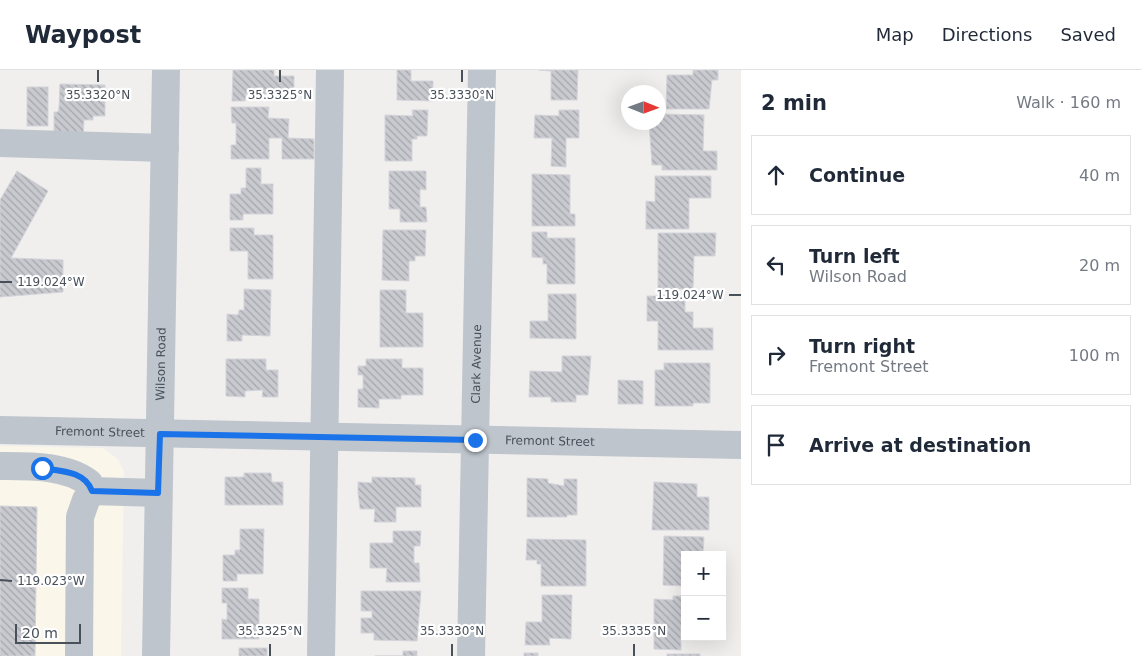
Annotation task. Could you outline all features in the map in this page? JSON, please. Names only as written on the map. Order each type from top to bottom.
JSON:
[{"type":"street","name":"Wilson Road","points":[[156,656],[166,70]]},
{"type":"street","points":[[321,656],[330,70]]},
{"type":"street","name":"Clark Avenue","points":[[471,656],[482,70]]},
{"type":"street","points":[[0,143],[165,148]]},
{"type":"street","name":"Fremont Street","points":[[0,430],[741,445]]},
{"type":"street","points":[[0,466],[25,466],[70,473],[89,483],[92,491]]},
{"type":"street","points":[[92,491],[158,493]]},
{"type":"street","points":[[79,656],[80,517],[86,500],[92,491]]},
{"type":"shaded area","points":[[0,446],[103,448],[118,459],[124,472],[121,656],[0,656]]},
{"type":"building","points":[[233,70],[274,70],[274,76],[294,76],[294,94],[246,94],[245,101],[232,101]]},
{"type":"building","points":[[397,70],[411,70],[411,81],[433,81],[433,101],[397,100]]},
{"type":"building","points":[[539,70],[578,70],[577,100],[551,100],[551,71]]},
{"type":"building","points":[[693,70],[718,70],[718,80],[712,80],[709,109],[666,109],[667,75],[693,75]]},
{"type":"building","points":[[60,84],[105,85],[105,116],[93,116],[93,120],[84,120],[83,138],[54,138],[54,112],[58,112],[59,108]]},
{"type":"building","points":[[27,87],[48,87],[48,126],[27,126]]},
{"type":"building","points":[[231,107],[269,107],[268,118],[289,119],[288,138],[314,139],[314,159],[282,159],[282,138],[269,138],[269,159],[231,159],[231,145],[236,145],[236,123],[232,123]]},
{"type":"building","points":[[412,110],[428,110],[427,136],[417,136],[417,139],[412,139],[412,161],[385,161],[385,115],[413,116]]},
{"type":"building","points":[[559,110],[579,110],[579,138],[566,138],[566,167],[551,166],[552,138],[534,138],[535,115],[559,116]]},
{"type":"building","points":[[666,114],[704,115],[703,151],[717,151],[717,170],[662,170],[662,165],[652,165],[650,130],[666,130]]},
{"type":"building","points":[[246,168],[261,168],[261,184],[273,184],[273,214],[243,214],[243,220],[230,220],[230,194],[241,194],[241,188],[246,188]]},
{"type":"building","points":[[17,171],[48,191],[11,258],[63,260],[63,292],[0,297],[0,200]]},
{"type":"building","points":[[389,171],[426,171],[426,190],[420,189],[420,207],[426,207],[427,222],[400,222],[400,209],[389,209]]},
{"type":"building","points":[[532,174],[570,175],[570,214],[575,214],[575,226],[532,226]]},
{"type":"building","points":[[655,176],[711,176],[711,198],[689,198],[689,229],[646,229],[646,201],[655,202]]},
{"type":"building","points":[[230,228],[254,228],[254,235],[273,235],[273,279],[248,279],[248,251],[230,251]]},
{"type":"building","points":[[383,230],[426,230],[425,256],[415,256],[415,261],[409,261],[409,281],[382,280]]},
{"type":"building","points":[[532,232],[547,232],[547,238],[575,238],[575,284],[547,284],[547,264],[543,264],[543,258],[532,257]]},
{"type":"building","points":[[658,233],[716,233],[715,256],[694,256],[693,289],[658,289]]},
{"type":"building","points":[[244,289],[271,290],[270,336],[242,335],[242,341],[227,341],[227,314],[238,315],[239,310],[244,310]]},
{"type":"building","points":[[380,290],[406,290],[406,313],[423,313],[423,347],[380,347]]},
{"type":"building","points":[[548,294],[576,294],[576,339],[530,338],[530,321],[548,321]]},
{"type":"building","points":[[647,296],[685,297],[685,312],[693,312],[693,328],[713,328],[713,350],[658,350],[658,321],[647,321]]},
{"type":"building","points":[[562,356],[591,356],[588,395],[576,395],[576,402],[551,402],[551,397],[529,397],[530,371],[562,372]]},
{"type":"building","points":[[226,359],[266,359],[266,370],[278,370],[278,397],[262,397],[263,390],[245,391],[245,397],[226,396]]},
{"type":"building","points":[[366,359],[402,359],[402,368],[423,368],[423,395],[401,395],[401,399],[379,399],[379,408],[358,407],[358,389],[363,389],[363,375],[358,375],[358,366],[366,366]]},
{"type":"building","points":[[664,363],[710,363],[710,403],[693,403],[693,406],[655,406],[655,370],[664,370]]},
{"type":"building","points":[[618,380],[643,381],[643,404],[618,404]]},
{"type":"building","points":[[244,473],[271,473],[272,482],[283,482],[283,505],[225,505],[225,477],[244,477]]},
{"type":"building","points":[[372,477],[415,478],[415,485],[421,485],[421,507],[396,507],[396,522],[374,522],[375,509],[360,509],[358,493],[358,482],[372,483]]},
{"type":"building","points":[[527,478],[548,479],[548,483],[564,486],[564,479],[577,479],[577,515],[567,515],[567,517],[527,517]]},
{"type":"building","points":[[654,482],[697,484],[697,497],[709,497],[709,530],[652,530]]},
{"type":"building","points":[[0,506],[37,507],[35,656],[0,656]]},
{"type":"building","points":[[240,529],[264,529],[263,574],[237,574],[237,581],[223,581],[223,555],[235,555],[235,550],[240,550]]},
{"type":"building","points":[[393,531],[421,531],[420,546],[414,546],[414,563],[419,563],[420,582],[386,582],[387,568],[370,568],[370,543],[393,543]]},
{"type":"building","points":[[664,536],[704,537],[703,551],[681,551],[681,586],[663,585]]},
{"type":"building","points":[[527,539],[586,540],[586,586],[541,586],[541,564],[537,564],[537,560],[526,560]]},
{"type":"building","points":[[222,588],[248,588],[248,599],[259,599],[259,639],[222,639],[222,619],[227,620],[227,603],[222,603]]},
{"type":"building","points":[[361,591],[421,591],[417,641],[374,640],[374,633],[361,633],[361,618],[372,618],[372,611],[361,611]]},
{"type":"building","points":[[542,595],[572,595],[571,639],[549,638],[550,645],[525,645],[526,622],[542,622]]},
{"type":"building","points":[[673,596],[681,596],[681,650],[654,649],[654,599],[673,600]]},
{"type":"building","points":[[239,648],[267,648],[267,656],[239,656]]},
{"type":"building","points":[[403,651],[417,651],[417,656],[403,656]]},
{"type":"building","points":[[524,653],[538,653],[538,656],[524,656]]},
{"type":"building","points":[[667,654],[700,654],[700,656],[667,656]]},
{"type":"route","points":[[42,468],[81,477],[89,483],[92,491],[158,493],[160,434],[475,440]]}]
